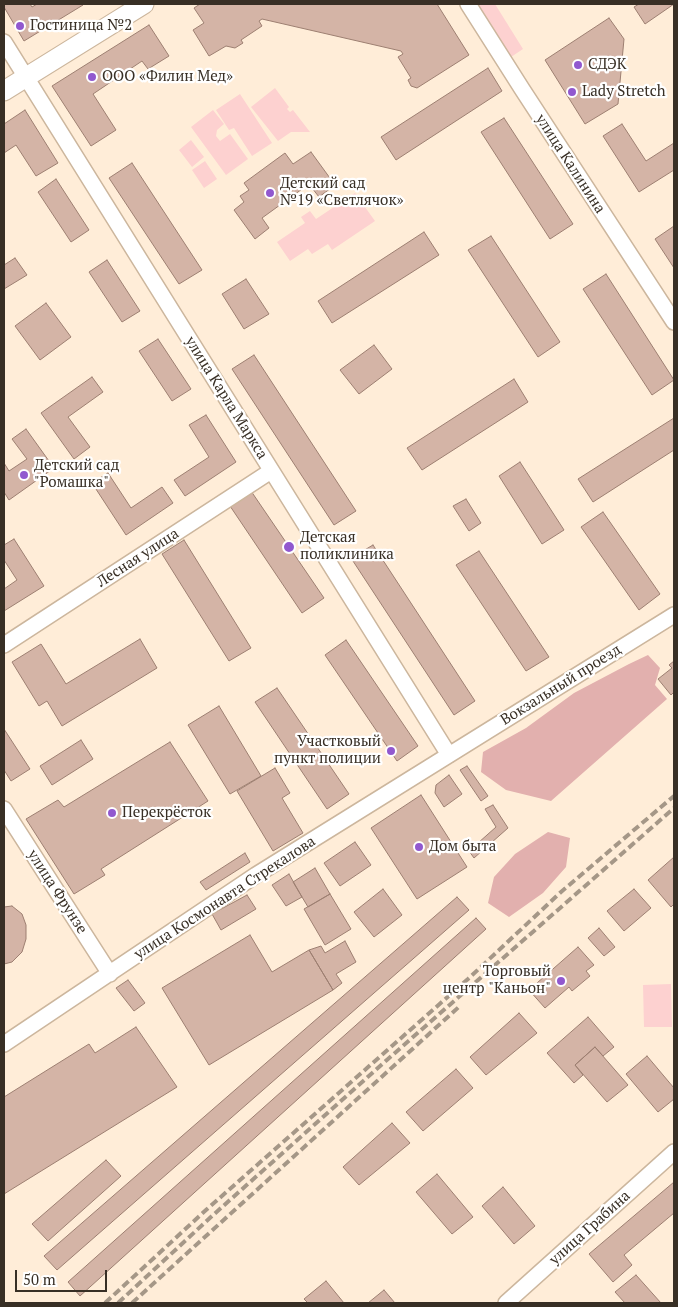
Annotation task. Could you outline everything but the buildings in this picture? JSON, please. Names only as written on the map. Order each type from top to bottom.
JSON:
[{"type":"main road","points":[[4,91],[144,4]]},
{"type":"street","name":"улица Калинина","points":[[468,4],[674,322]]},
{"type":"street","name":"улица Карла Маркса","points":[[4,42],[449,755]]},
{"type":"street","name":"Лесная улица","points":[[4,645],[271,470]]},
{"type":"street","name":"Вокзальный проезд","points":[[449,755],[674,615]]},
{"type":"street","name":"улица Космонавта Стрекалова","points":[[4,1044],[210,905],[449,755]]},
{"type":"street","name":"улица Фрунзе","points":[[4,809],[110,974]]},
{"type":"street","name":"улица Грабина","points":[[506,1303],[674,1152]]},
{"type":"shaded area","points":[[474,4],[495,4],[523,49],[508,59]]},
{"type":"shaded area","points":[[275,88],[289,107],[287,109],[290,112],[293,110],[310,132],[291,132],[278,141],[251,107]]},
{"type":"shaded area","points":[[240,94],[272,143],[252,156],[234,128],[229,130],[216,110]]},
{"type":"shaded area","points":[[213,110],[224,124],[217,130],[216,136],[220,141],[230,134],[248,159],[226,175],[191,127]]},
{"type":"shaded area","points":[[191,140],[204,157],[192,167],[179,150]]},
{"type":"shaded area","points":[[205,161],[217,179],[204,188],[192,170]]},
{"type":"shaded area","points":[[355,193],[375,221],[332,250],[328,244],[312,254],[308,249],[290,261],[277,242],[305,223],[301,217],[310,211],[316,219]]},
{"type":"shaded area","points":[[648,655],[660,668],[655,685],[667,699],[551,801],[506,790],[481,772],[483,752],[526,728],[574,693]]},
{"type":"shaded area","points":[[548,832],[570,838],[566,867],[543,893],[509,917],[488,903],[494,877],[515,854]]},
{"type":"shaded area","points":[[671,984],[672,1027],[644,1027],[643,985]]},
{"type":"railway","points":[[105,1303],[206,1210],[468,979],[561,892],[674,796]]},
{"type":"railway","points":[[118,1303],[212,1216],[388,1059],[674,808]]},
{"type":"railway","points":[[132,1303],[461,1005]]},
{"type":"place","name":"Гостиница №2","points":[[20,26]]},
{"type":"place","name":"СДЭК","points":[[578,65]]},
{"type":"place","name":"ООО «Филин Мед»","points":[[92,77]]},
{"type":"place","name":"Lady Stretch","points":[[572,92]]},
{"type":"place","name":"Детский сад №19 «Светлячок»","points":[[270,193]]},
{"type":"place","name":"Детский сад \"Ромашка\"","points":[[24,475]]},
{"type":"place","name":"Детская поликлиника","points":[[289,547]]},
{"type":"place","name":"Участковый пункт полиции","points":[[391,751]]},
{"type":"place","name":"Перекрёсток","points":[[112,813]]},
{"type":"place","name":"Дом быта","points":[[419,847]]},
{"type":"place","name":"Торговый центр \"Каньон\"","points":[[561,981]]}]
